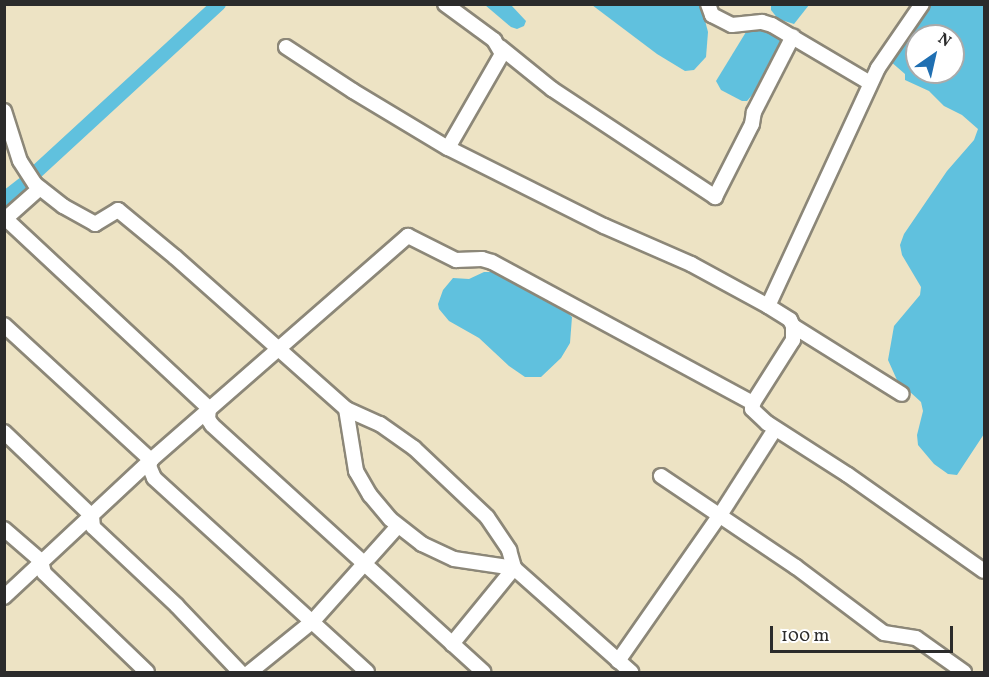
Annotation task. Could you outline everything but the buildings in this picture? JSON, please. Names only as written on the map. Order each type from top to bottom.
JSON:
[{"type":"street","points":[[445,4],[552,89],[715,197],[793,36]]},
{"type":"street","points":[[708,4],[712,15],[732,26],[762,22],[793,36],[870,83]]},
{"type":"street","points":[[768,306],[870,83],[922,4]]},
{"type":"street","points":[[286,47],[353,92],[448,148],[604,226],[691,264],[768,306],[785,316],[793,326],[902,394]]},
{"type":"street","points":[[448,148],[502,54],[500,47]]},
{"type":"street","points":[[4,111],[26,174],[40,188],[95,224],[118,210],[280,349],[346,409],[400,436],[443,472],[487,517],[509,550],[514,568],[631,672]]},
{"type":"street","points":[[40,188],[5,219],[209,408]]},
{"type":"street","points":[[4,597],[209,408],[408,236],[456,260],[482,259],[492,262],[753,403]]},
{"type":"street","points":[[4,325],[151,460]]},
{"type":"street","points":[[793,326],[790,347],[753,403],[756,415],[848,475],[984,571]]},
{"type":"street","points":[[209,408],[208,419],[212,425],[483,672]]},
{"type":"street","points":[[346,409],[356,471],[377,505],[398,526],[422,544],[454,559],[514,568]]},
{"type":"street","points":[[618,661],[720,515],[775,429]]},
{"type":"street","points":[[4,432],[92,516],[93,527],[177,606],[240,672]]},
{"type":"street","points":[[151,460],[149,466],[154,478],[368,672]]},
{"type":"street","points":[[661,477],[720,515],[884,633],[916,638],[964,672]]},
{"type":"street","points":[[250,672],[313,621],[398,526]]},
{"type":"street","points":[[4,529],[41,561],[44,573],[147,672]]},
{"type":"street","points":[[452,644],[514,568]]},
{"type":"water","points":[[771,4],[809,5],[794,24],[778,19],[771,10]]},
{"type":"water","points":[[485,5],[511,5],[526,21],[524,26],[517,29],[511,27]]},
{"type":"water","points":[[592,5],[701,5],[708,32],[706,57],[694,70],[685,71],[657,54]]},
{"type":"water","points":[[929,5],[984,5],[984,434],[957,475],[948,474],[934,464],[918,445],[917,435],[923,411],[921,402],[897,380],[888,360],[894,326],[920,295],[921,287],[902,255],[900,245],[904,234],[947,171],[974,140],[978,129],[962,115],[944,106],[929,91],[914,84],[965,84],[965,24],[916,24]]},
{"type":"water","points":[[756,28],[771,30],[785,41],[765,80],[747,101],[742,101],[721,90],[716,81],[746,32]]},
{"type":"water","points":[[905,39],[905,74],[890,61]]},
{"type":"water","points":[[484,272],[498,272],[528,288],[541,299],[557,303],[572,317],[570,343],[561,358],[541,377],[525,377],[509,366],[479,338],[449,321],[439,309],[438,304],[443,290],[453,278],[469,279]]},
{"type":"waterway","points":[[35,173],[219,4]]},
{"type":"waterway","points":[[4,199],[23,184]]}]
